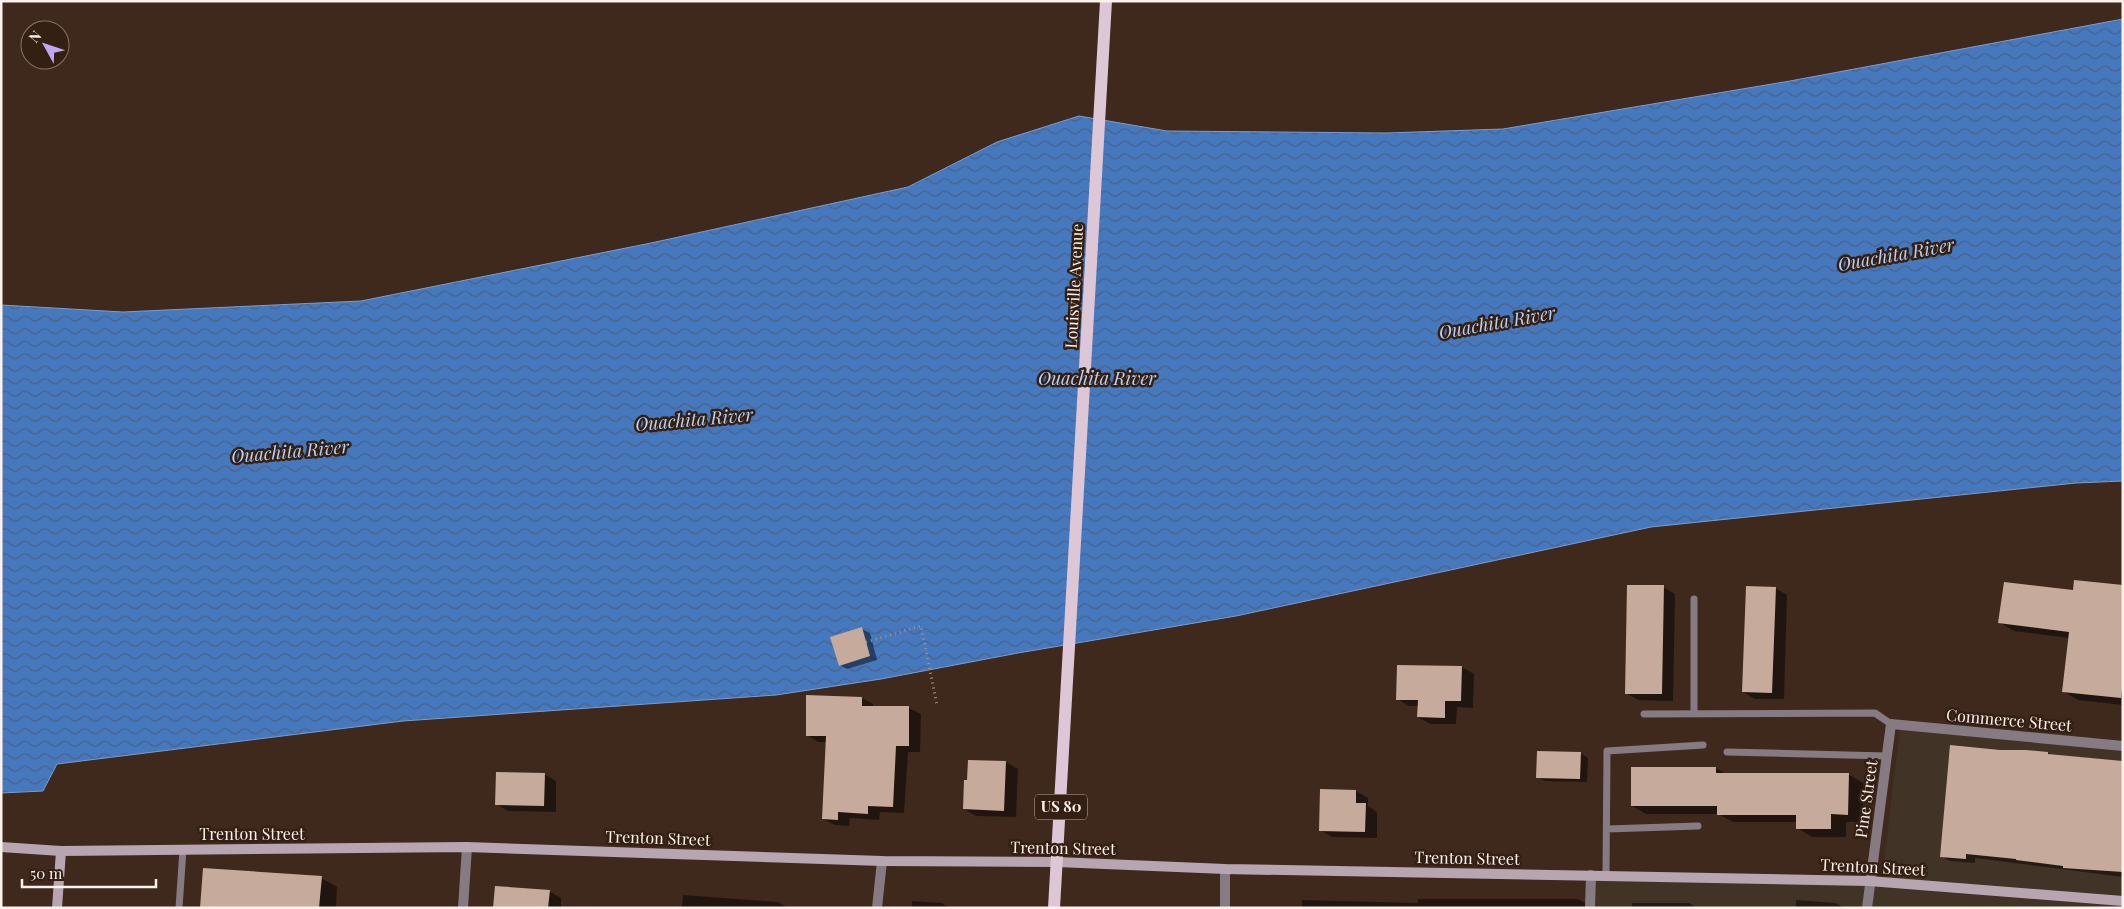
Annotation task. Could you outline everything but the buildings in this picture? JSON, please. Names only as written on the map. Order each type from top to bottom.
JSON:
[{"type":"main road","name":"Louisville Avenue","points":[[1057,862],[1065,752],[1106,1]]},
{"type":"main road","name":"US 80","points":[[1054,908],[1057,862]]},
{"type":"street","name":"Commerce Street","points":[[1892,724],[2123,746]]},
{"type":"street","name":"Pine Street","points":[[1867,908],[1892,724]]},
{"type":"street","name":"Trenton Street","points":[[1,847],[61,851],[467,847],[882,861],[1057,862],[1225,869],[1870,880],[2123,901]]},
{"type":"street","points":[[463,908],[467,847]]},
{"type":"street","points":[[57,908],[61,851]]},
{"type":"street","points":[[877,908],[882,861]]},
{"type":"street","points":[[1225,869],[1225,908]]},
{"type":"street","points":[[1590,908],[1591,875]]},
{"type":"lane","points":[[1694,600],[1694,714]]},
{"type":"lane","points":[[1644,714],[1875,713],[1892,724]]},
{"type":"lane","points":[[1606,875],[1607,751],[1703,746]]},
{"type":"lane","points":[[1728,752],[1887,756]]},
{"type":"lane","points":[[1607,829],[1698,826]]},
{"type":"lane","points":[[179,908],[183,850]]},
{"type":"path","points":[[866,642],[921,626],[937,705]]},
{"type":"shaded area","points":[[1900,727],[2123,747],[2123,908],[1590,908],[1591,875],[1882,881]]},
{"type":"water","name":"Ouachita River","points":[[2123,19],[2123,481],[2076,483],[1651,527],[1236,616],[1018,653],[881,679],[776,695],[403,721],[57,764],[43,791],[1,793],[1,305],[123,312],[361,301],[651,243],[908,187],[997,142],[1079,116],[1167,131],[1386,133],[1503,129],[1790,81]]}]
